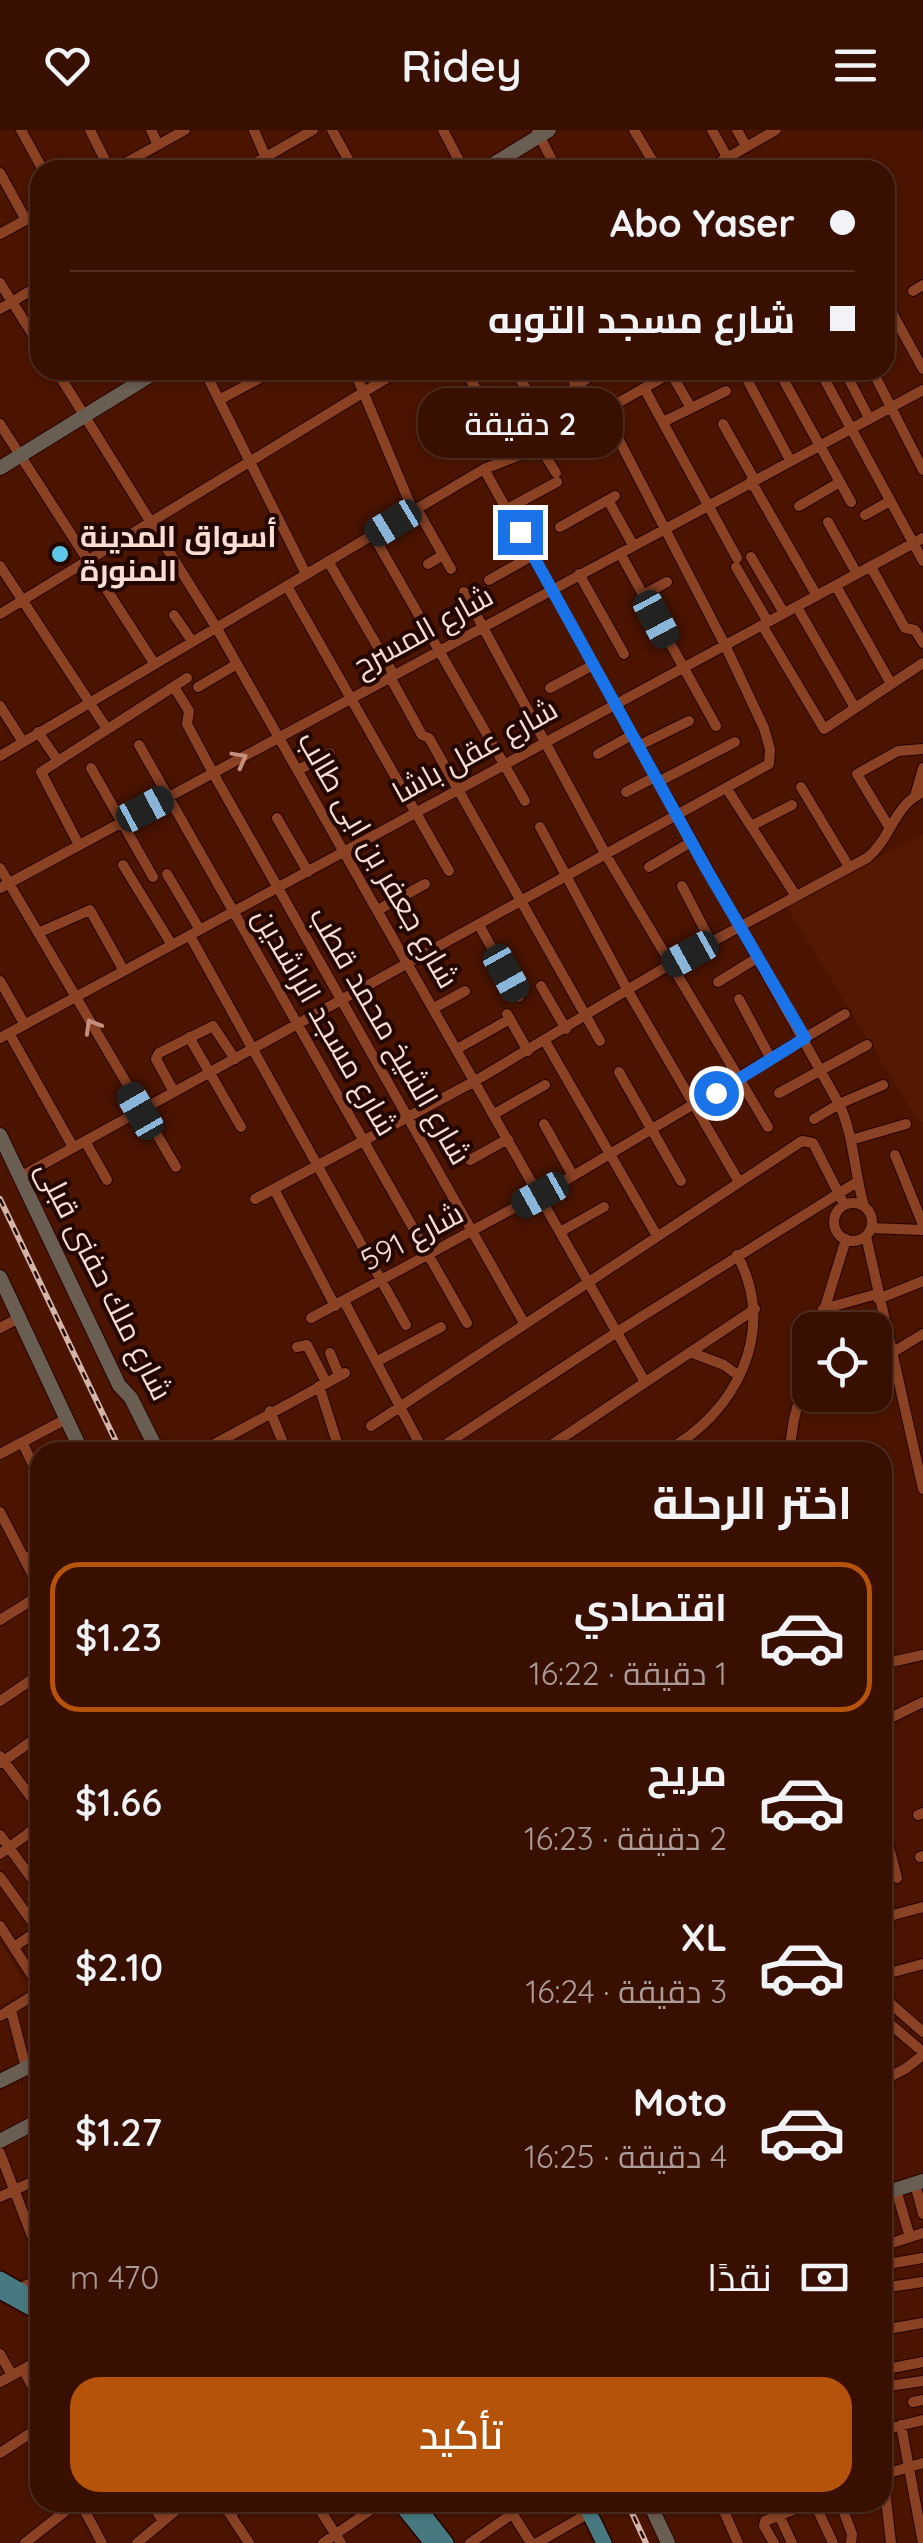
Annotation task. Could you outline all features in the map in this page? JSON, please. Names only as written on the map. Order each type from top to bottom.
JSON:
[{"type":"main road","points":[[0,2279],[30,2297]]},
{"type":"main road","points":[[0,2291],[30,2308]]},
{"type":"main road","points":[[407,2512],[432,2543]]},
{"type":"main road","points":[[422,2512],[446,2543]]},
{"type":"main road","points":[[589,2512],[604,2543]]},
{"type":"street","points":[[21,130],[38,160]]},
{"type":"street","points":[[90,130],[106,160]]},
{"type":"street","points":[[150,130],[158,145]]},
{"type":"street","points":[[130,160],[185,130]]},
{"type":"street","points":[[254,130],[267,160]]},
{"type":"street","points":[[261,160],[313,130]]},
{"type":"street","points":[[332,130],[348,160]]},
{"type":"street","points":[[443,130],[459,160]]},
{"type":"street","points":[[634,130],[652,160]]},
{"type":"street","points":[[712,130],[727,158]]},
{"type":"street","points":[[737,130],[746,146]]},
{"type":"street","points":[[724,160],[776,130]]},
{"type":"street","points":[[499,160],[542,132],[554,160]]},
{"type":"street","points":[[0,173],[26,220]]},
{"type":"street","points":[[0,234],[30,218]]},
{"type":"street","points":[[0,283],[30,330]]},
{"type":"street","points":[[0,308],[30,292]]},
{"type":"street","points":[[895,318],[923,368]]},
{"type":"street","name":"شارع جعفر بن ابى طالب","points":[[63,380],[216,627],[645,1382]]},
{"type":"street","points":[[0,468],[143,380]]},
{"type":"street","points":[[209,380],[306,574]]},
{"type":"street","points":[[219,400],[256,380]]},
{"type":"street","points":[[358,380],[415,510],[452,569]]},
{"type":"street","points":[[0,614],[385,380]]},
{"type":"street","points":[[471,380],[515,456]]},
{"type":"street","points":[[520,380],[541,412]]},
{"type":"street","points":[[573,380],[576,386]]},
{"type":"street","points":[[504,438],[585,380]]},
{"type":"street","points":[[0,756],[484,469],[540,448],[659,380]]},
{"type":"street","points":[[678,380],[691,408]]},
{"type":"street","points":[[747,380],[790,460]]},
{"type":"street","points":[[784,380],[851,502]]},
{"type":"street","points":[[825,380],[890,501],[918,541],[923,561]]},
{"type":"street","points":[[849,380],[869,418]]},
{"type":"street","points":[[877,380],[923,470]]},
{"type":"street","points":[[644,388],[822,728],[828,729],[854,706],[923,663]]},
{"type":"street","name":"شارع المسرح","points":[[4,885],[923,390]]},
{"type":"street","points":[[663,422],[726,391]]},
{"type":"street","points":[[20,1177],[769,764],[770,749],[764,728],[725,644],[604,411]]},
{"type":"street","points":[[0,424],[154,663]]},
{"type":"street","points":[[724,424],[816,596]]},
{"type":"street","points":[[507,509],[556,478],[540,448]]},
{"type":"street","points":[[484,469],[839,1104],[851,1140],[857,1182],[870,1214],[868,1232],[880,1312]]},
{"type":"street","points":[[799,506],[840,482]]},
{"type":"street","points":[[560,526],[612,498],[633,546]]},
{"type":"street","points":[[865,515],[890,501]]},
{"type":"street","points":[[828,522],[857,574]]},
{"type":"street","points":[[372,535],[526,801]]},
{"type":"street","name":"شارع عقل باشا","points":[[4,1035],[918,541]]},
{"type":"street","points":[[620,552],[716,726]]},
{"type":"street","points":[[428,564],[444,554]]},
{"type":"street","points":[[489,580],[532,556]]},
{"type":"street","points":[[751,557],[784,613]]},
{"type":"street","points":[[328,561],[422,735],[429,738],[600,1041]]},
{"type":"street","points":[[0,566],[107,730]]},
{"type":"street","points":[[871,567],[905,628],[915,630],[923,643]]},
{"type":"street","points":[[579,574],[624,654]]},
{"type":"street","points":[[643,595],[667,582]]},
{"type":"street","points":[[286,586],[449,870]]},
{"type":"street","points":[[836,586],[890,682]]},
{"type":"street","points":[[464,592],[606,855],[768,1126]]},
{"type":"street","points":[[796,607],[854,706]]},
{"type":"street","points":[[174,615],[192,642]]},
{"type":"street","points":[[198,687],[237,664]]},
{"type":"street","points":[[550,688],[593,665]]},
{"type":"street","points":[[79,845],[41,775],[187,678]]},
{"type":"street","name":"شارع الشيخ محمد قطب","points":[[174,687],[189,711],[187,724],[213,773],[524,1324]]},
{"type":"street","points":[[0,706],[23,742]]},
{"type":"street","points":[[598,754],[689,720]]},
{"type":"street","points":[[38,732],[58,761]]},
{"type":"street","points":[[626,792],[735,742]]},
{"type":"street","name":"شارع مسجد الراشدين","points":[[139,745],[467,1323]]},
{"type":"street","points":[[889,827],[858,774],[898,752],[923,748]]},
{"type":"street","points":[[298,770],[330,753]]},
{"type":"street","points":[[91,768],[153,877]]},
{"type":"street","points":[[254,1199],[475,1081],[669,965],[876,850],[904,805],[919,794],[923,768]]},
{"type":"street","points":[[801,787],[849,867]]},
{"type":"street","points":[[727,789],[796,896]]},
{"type":"street","points":[[750,826],[792,805]]},
{"type":"street","points":[[277,818],[308,872]]},
{"type":"street","points":[[540,827],[628,991],[739,1182]]},
{"type":"street","points":[[649,867],[691,842]]},
{"type":"street","points":[[123,865],[172,946]]},
{"type":"street","points":[[0,868],[4,885],[38,933],[176,1167]]},
{"type":"street","points":[[167,874],[252,1049],[406,1326]]},
{"type":"street","points":[[378,910],[425,884]]},
{"type":"street","points":[[682,886],[710,942]]},
{"type":"street","points":[[38,933],[90,910],[124,971]]},
{"type":"street","points":[[479,925],[519,997]]},
{"type":"street","points":[[718,982],[758,958]]},
{"type":"street","points":[[0,981],[25,1024]]},
{"type":"street","points":[[541,986],[566,1029]]},
{"type":"street","points":[[434,1008],[465,991]]},
{"type":"street","points":[[738,998],[771,1059]]},
{"type":"street","name":"شارع 591","points":[[311,1318],[540,1195],[845,1014]]},
{"type":"street","points":[[457,1048],[508,1016],[528,1050]]},
{"type":"street","points":[[174,1092],[156,1056],[210,1026],[216,1027],[235,1059]]},
{"type":"street","points":[[4,1035],[73,1148]]},
{"type":"street","points":[[189,1038],[240,1127]]},
{"type":"street","points":[[545,1040],[657,1236]]},
{"type":"street","points":[[779,1093],[867,1044]]},
{"type":"street","points":[[619,1072],[681,1181]]},
{"type":"street","points":[[494,1114],[545,1085]]},
{"type":"street","points":[[814,1119],[884,1085]]},
{"type":"street","points":[[544,1124],[573,1176]]},
{"type":"street","points":[[851,1140],[906,1124]]},
{"type":"street","name":"شارع ملك حفنى قبلى","points":[[0,1135],[119,1385],[131,1398],[153,1442]]},
{"type":"street","points":[[470,1160],[508,1139]]},
{"type":"street","points":[[371,1426],[806,1139],[813,1143],[844,1204]]},
{"type":"street","points":[[85,1141],[108,1180]]},
{"type":"street","points":[[864,1206],[844,1204],[838,1210],[834,1222],[839,1235],[846,1240],[860,1240],[868,1232],[923,1228],[895,1155]]},
{"type":"street","points":[[449,1442],[857,1182]]},
{"type":"street","points":[[274,1189],[419,1442]]},
{"type":"street","points":[[560,1232],[604,1207]]},
{"type":"street","points":[[822,1312],[846,1240]]},
{"type":"street","points":[[682,1442],[703,1427],[731,1396],[739,1376],[755,1309],[738,1255]]},
{"type":"street","points":[[0,1277],[77,1442]]},
{"type":"street","points":[[823,1309],[923,1282]]},
{"type":"street","points":[[556,1442],[755,1309]]},
{"type":"street","points":[[0,1328],[21,1317]]},
{"type":"street","points":[[376,1362],[441,1327]]},
{"type":"street","points":[[892,1353],[923,1334]]},
{"type":"street","points":[[298,1347],[307,1345],[323,1384],[338,1442]]},
{"type":"street","points":[[690,1352],[724,1365],[739,1376]]},
{"type":"street","points":[[216,1442],[342,1374],[330,1354]]},
{"type":"street","points":[[892,1360],[917,1437],[923,1489]]},
{"type":"street","points":[[270,1411],[282,1442]]},
{"type":"street","points":[[790,1442],[797,1412]]},
{"type":"street","points":[[0,1454],[66,1419]]},
{"type":"street","points":[[223,1438],[225,1442]]},
{"type":"street","points":[[22,1442],[30,1458]]},
{"type":"street","points":[[0,1512],[30,1572]]},
{"type":"street","points":[[24,1560],[30,1557]]},
{"type":"street","points":[[1,1616],[30,1598]]},
{"type":"street","points":[[892,1662],[923,1655]]},
{"type":"street","points":[[0,1701],[30,1681]]},
{"type":"street","points":[[892,1717],[923,1702]]},
{"type":"street","points":[[30,1742],[1,1761],[30,1797]]},
{"type":"street","points":[[4,1851],[30,1832]]},
{"type":"street","points":[[0,1836],[4,1851],[30,1879]]},
{"type":"street","points":[[892,1870],[897,1878]]},
{"type":"street","points":[[0,1877],[30,1918]]},
{"type":"street","points":[[892,1915],[923,1907]]},
{"type":"street","points":[[0,1926],[30,1973]]},
{"type":"street","points":[[14,1948],[30,1936]]},
{"type":"street","points":[[892,1972],[923,1964]]},
{"type":"street","points":[[30,1996],[6,2013],[30,2058]]},
{"type":"street","points":[[892,2005],[923,2032]]},
{"type":"street","points":[[892,2025],[923,2054],[892,2076]]},
{"type":"street","points":[[0,2081],[30,2066]]},
{"type":"street","points":[[0,2141],[30,2125]]},
{"type":"street","points":[[0,2153],[30,2231]]},
{"type":"street","points":[[0,2197],[30,2183]]},
{"type":"street","points":[[892,2191],[919,2183],[923,2214]]},
{"type":"street","points":[[892,2198],[910,2237]]},
{"type":"street","points":[[892,2242],[923,2233]]},
{"type":"street","points":[[892,2263],[923,2258]]},
{"type":"street","points":[[892,2287],[923,2282]]},
{"type":"street","points":[[18,2290],[30,2284]]},
{"type":"street","points":[[892,2328],[923,2323]]},
{"type":"street","points":[[0,2354],[12,2375]]},
{"type":"street","points":[[892,2368],[923,2362]]},
{"type":"street","points":[[0,2382],[30,2365]]},
{"type":"street","points":[[23,2369],[30,2383]]},
{"type":"street","points":[[892,2385],[923,2382]]},
{"type":"street","points":[[892,2427],[923,2420]]},
{"type":"street","points":[[901,2425],[923,2543]]},
{"type":"street","points":[[0,2453],[30,2434]]},
{"type":"street","points":[[892,2470],[923,2463]]},
{"type":"street","points":[[24,2543],[66,2512]]},
{"type":"street","points":[[85,2512],[102,2543]]},
{"type":"street","points":[[157,2512],[163,2521]]},
{"type":"street","points":[[136,2543],[174,2512]]},
{"type":"street","points":[[233,2512],[230,2514],[249,2543]]},
{"type":"street","points":[[321,2512],[338,2539]]},
{"type":"street","points":[[323,2543],[338,2539],[370,2512]]},
{"type":"street","points":[[470,2543],[512,2514],[534,2543],[581,2512]]},
{"type":"street","points":[[654,2512],[668,2543]]},
{"type":"street","points":[[724,2512],[738,2543]]},
{"type":"street","points":[[774,2512],[792,2543]]},
{"type":"street","points":[[774,2543],[764,2524],[787,2512]]},
{"type":"street","points":[[819,2512],[833,2543]]},
{"type":"street","points":[[844,2512],[852,2534],[850,2543]]},
{"type":"street","points":[[888,2512],[891,2543]]},
{"type":"shaded area","points":[[923,834],[923,1121],[919,1123],[786,906]]},
{"type":"shaded area","points":[[0,1943],[30,1990],[0,2006]]},
{"type":"railway","points":[[0,1199],[116,1442]]},
{"type":"railway","points":[[632,2512],[646,2543]]},
{"type":"place","name":"أسواق المدينة المنورة","points":[[60,554]]},
{"type":"route","points":[[520,532],[738,926],[805,1038],[716,1093]]}]
